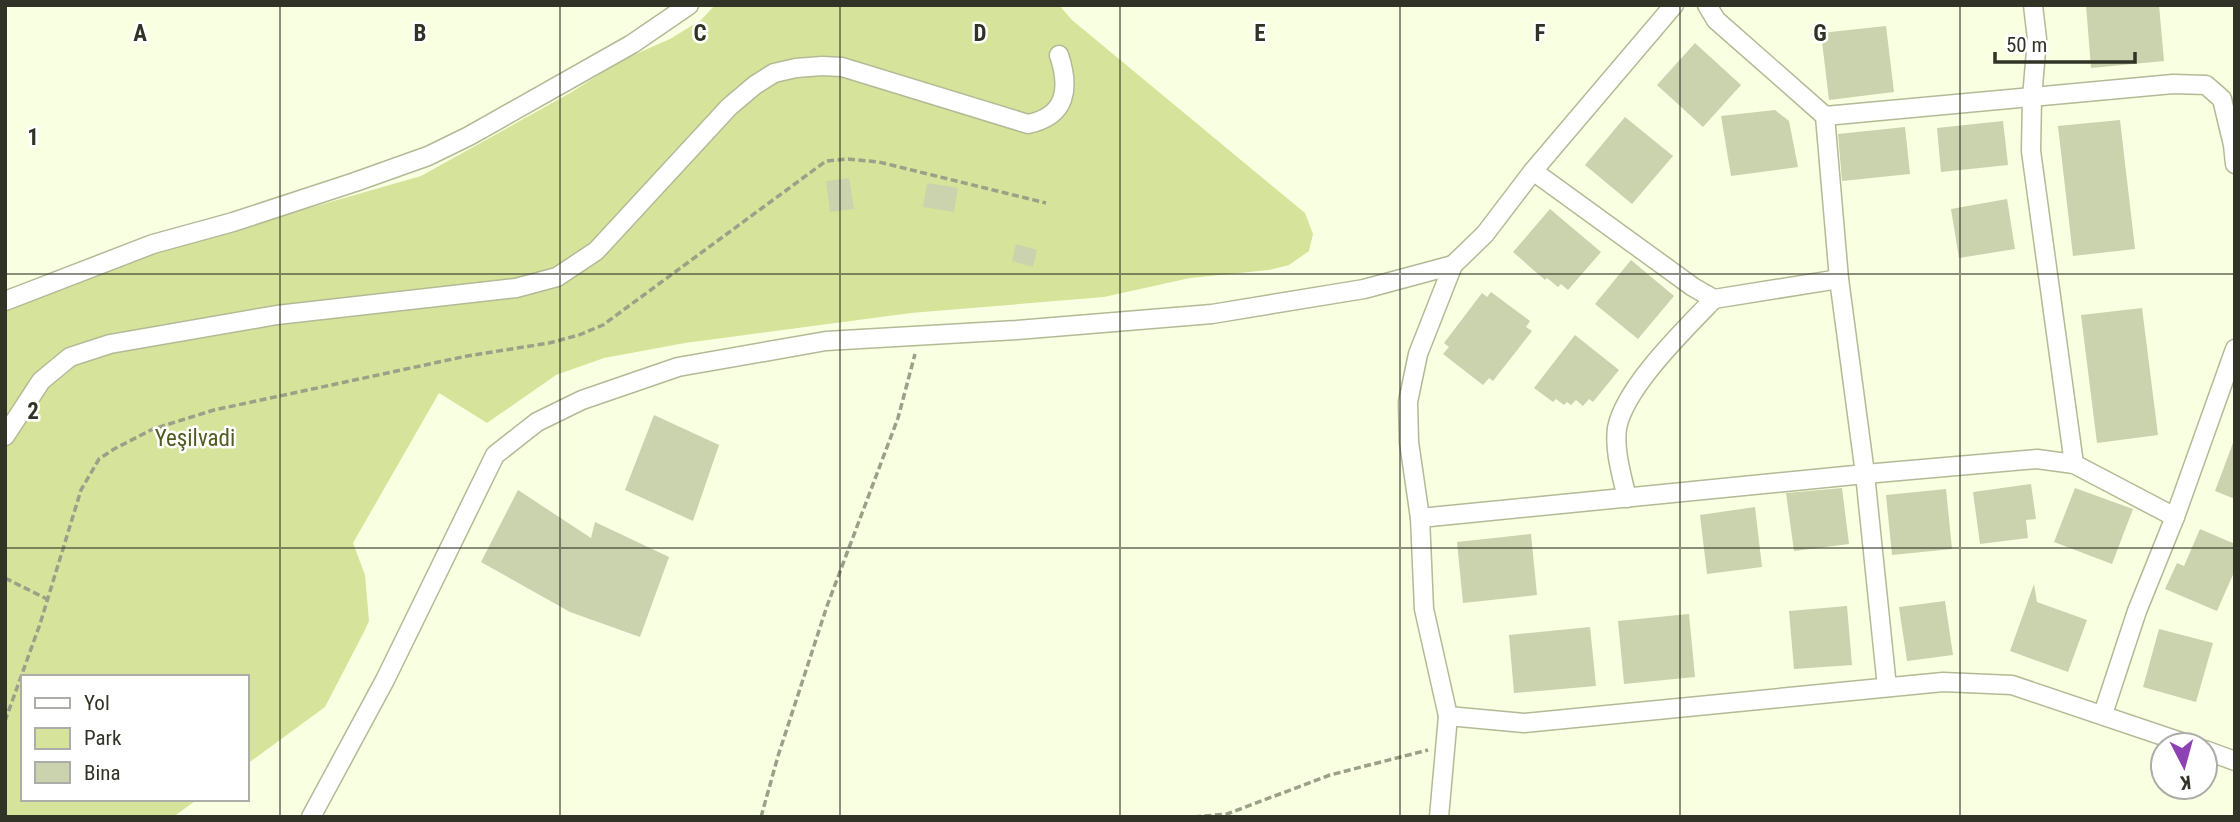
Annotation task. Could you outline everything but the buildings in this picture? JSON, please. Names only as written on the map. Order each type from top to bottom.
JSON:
[{"type":"street","points":[[5,301],[153,244],[233,222],[428,156],[632,44],[689,5]]},
{"type":"street","points":[[1439,817],[1448,716],[1424,610],[1420,518],[1409,443],[1408,402],[1418,354],[1453,265],[1485,233],[1533,171],[1674,5]]},
{"type":"street","points":[[1707,5],[1716,20],[1825,116],[1839,279],[1865,474],[1887,687]]},
{"type":"street","points":[[2033,5],[2037,39],[2031,151],[2074,464]]},
{"type":"street","points":[[5,436],[41,381],[70,358],[110,344],[277,315],[516,288],[557,277],[596,251],[729,107],[774,73],[822,66],[842,68],[1028,124],[1040,122],[1062,103],[1065,74],[1059,55]]},
{"type":"street","points":[[1825,116],[2173,84],[2206,85],[2222,99],[2235,164]]},
{"type":"street","points":[[1533,171],[1693,287],[1714,299]]},
{"type":"street","points":[[311,817],[385,680],[495,455],[537,422],[582,400],[678,367],[826,341],[1212,314],[1364,289],[1453,265]]},
{"type":"street","points":[[1627,498],[1618,461],[1617,428],[1627,403],[1647,373],[1714,299],[1839,279]]},
{"type":"street","points":[[2103,714],[2137,611],[2175,517],[2235,349]]},
{"type":"street","points":[[1420,518],[2037,459],[2074,464],[2175,517]]},
{"type":"street","points":[[1448,716],[1524,723],[1943,682],[2012,685],[2151,731]]},
{"type":"path","points":[[5,720],[81,490],[99,458],[153,429],[214,410],[579,335],[603,325],[826,161],[848,159],[879,162],[1046,203]]},
{"type":"path","points":[[761,817],[827,606],[898,418],[921,336]]},
{"type":"path","points":[[5,578],[47,599]]},
{"type":"path","points":[[1194,817],[1227,814],[1330,775],[1447,745]]},
{"type":"green space","name":"Yeşilvadi","points":[[715,5],[1059,5],[1072,20],[1305,213],[1313,234],[1309,251],[1289,265],[1269,270],[1190,278],[1104,297],[911,313],[685,343],[604,358],[556,375],[487,423],[439,393],[353,543],[365,575],[369,621],[325,707],[248,763],[248,675],[21,675],[21,801],[195,801],[173,817],[5,817],[5,311],[148,254],[421,176],[570,93],[622,60],[670,39],[701,20]]}]
